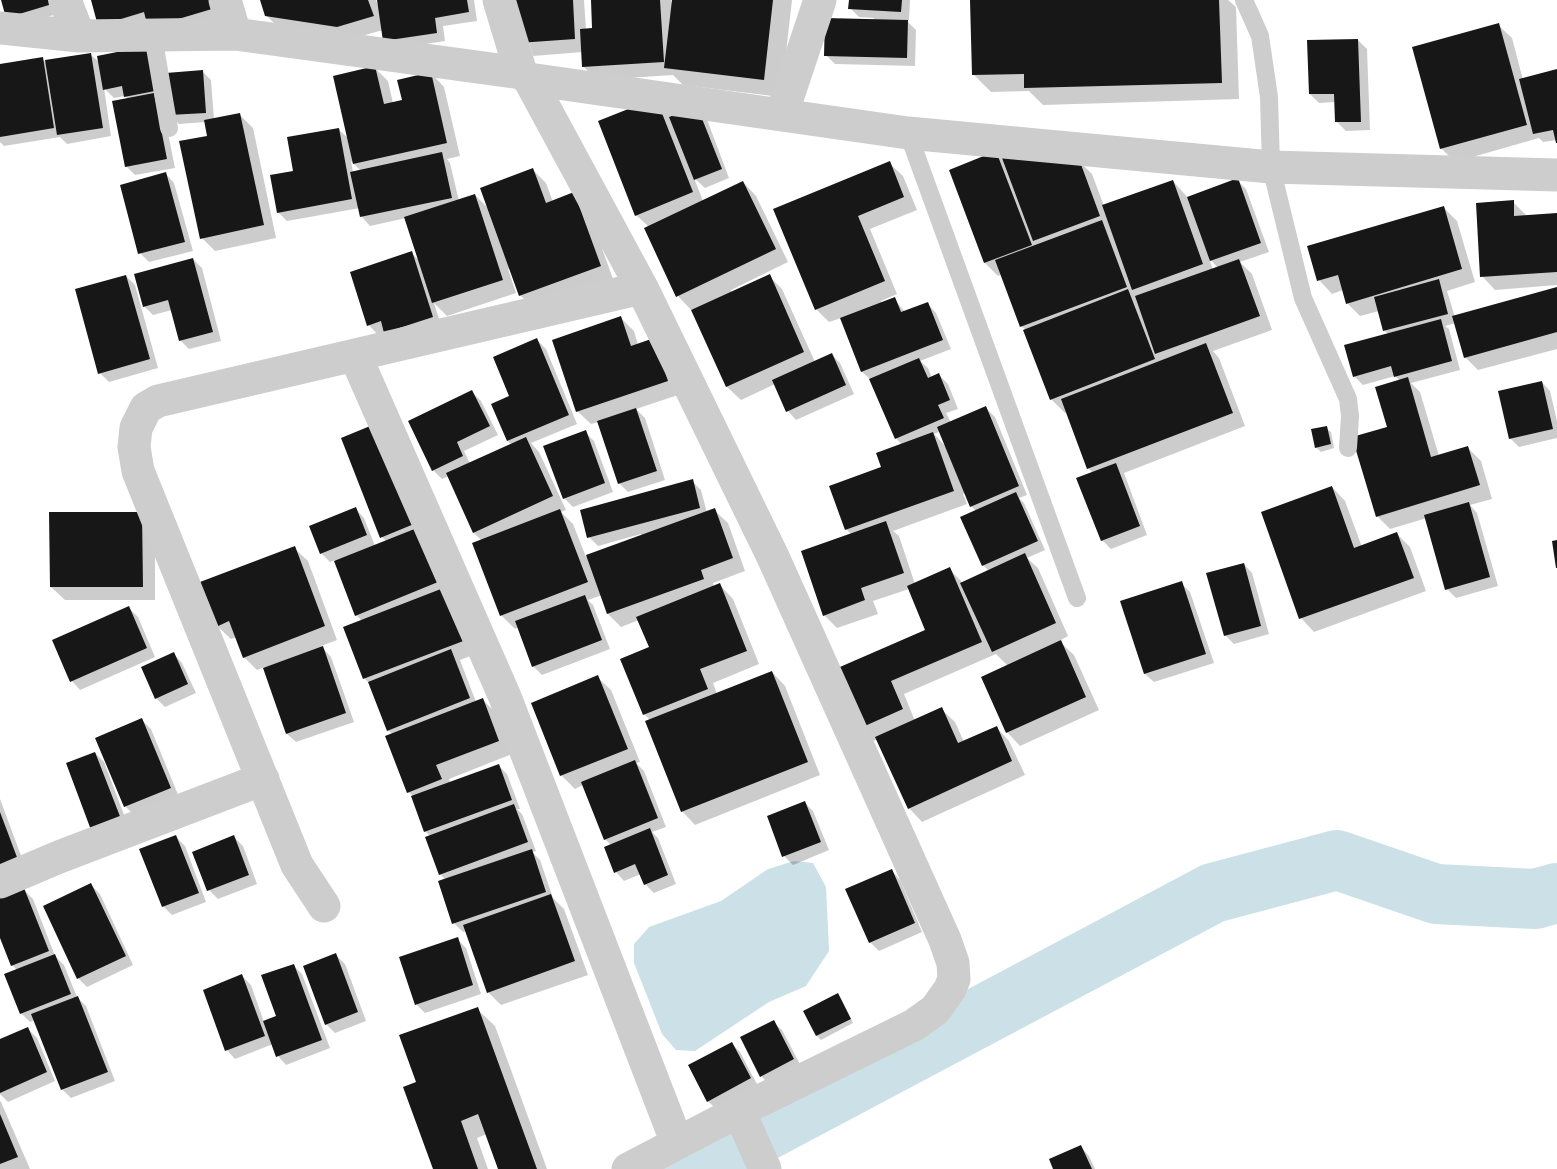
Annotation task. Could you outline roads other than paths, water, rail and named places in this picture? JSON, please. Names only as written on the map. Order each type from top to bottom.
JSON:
[{"type":"street","points":[[65,0],[79,36]]},
{"type":"street","points":[[225,0],[236,34]]},
{"type":"street","points":[[499,0],[525,76],[642,288],[773,557],[945,940],[953,963],[954,979],[950,989],[935,1010],[914,1025],[742,1119],[677,1143],[628,1169]]},
{"type":"street","points":[[782,114],[820,0]]},
{"type":"street","points":[[0,28],[79,36],[236,34],[908,133],[1271,167],[1557,175]]},
{"type":"street","points":[[324,906],[297,865],[138,471],[134,447],[136,428],[146,408],[158,401],[642,288]]},
{"type":"street","points":[[355,355],[505,697],[677,1143]]},
{"type":"street","points":[[0,882],[58,857],[263,778]]},
{"type":"street","points":[[742,1119],[763,1164]]},
{"type":"lane","points":[[1244,0],[1260,36],[1269,97],[1271,167],[1303,298],[1348,399],[1350,416],[1348,448]]},
{"type":"lane","points":[[153,36],[169,128]]},
{"type":"lane","points":[[908,133],[1077,598]]},
{"type":"water","points":[[794,861],[813,863],[826,887],[829,951],[806,986],[769,1002],[695,1051],[676,1050],[662,1034],[634,963],[634,944],[649,927],[721,901],[768,869]]},
{"type":"waterway","points":[[693,1169],[1213,893],[1337,860],[1436,894],[1535,899],[1557,893]]}]
